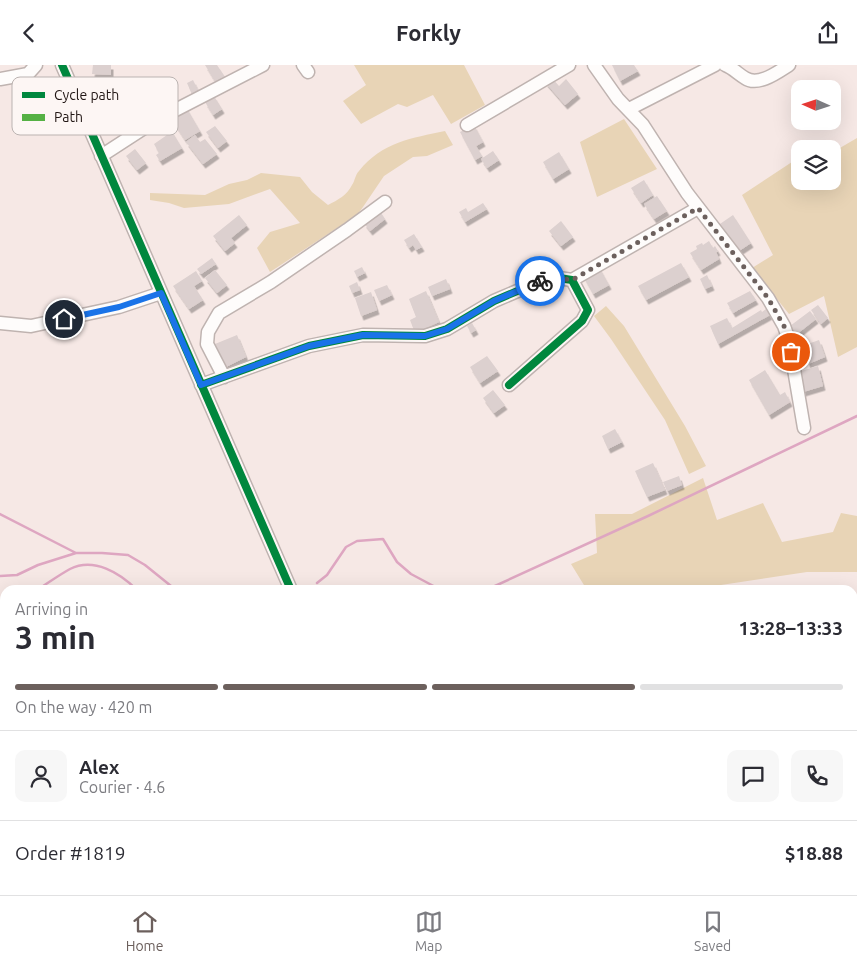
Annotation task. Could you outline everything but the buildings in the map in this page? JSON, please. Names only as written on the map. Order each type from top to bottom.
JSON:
[{"type":"street","points":[[0,79],[28,74],[36,65]]},
{"type":"street","points":[[62,65],[67,77]]},
{"type":"street","points":[[178,109],[263,65]]},
{"type":"street","points":[[467,125],[569,65]]},
{"type":"street","points":[[594,65],[618,99],[644,125],[698,208],[768,298],[784,326],[789,340],[804,428]]},
{"type":"street","points":[[629,109],[715,65]]},
{"type":"street","points":[[725,65],[749,81],[757,81],[773,75],[789,65]]},
{"type":"street","points":[[92,135],[288,585]]},
{"type":"street","points":[[101,156],[133,135]]},
{"type":"street","points":[[224,377],[208,344],[208,332],[219,313],[271,282],[385,202]]},
{"type":"street","points":[[201,385],[309,346],[363,335],[425,336],[447,329],[494,301],[544,279],[559,278],[572,280],[698,208]]},
{"type":"street","points":[[509,385],[582,321],[588,309],[572,280]]},
{"type":"street","points":[[0,323],[30,326],[119,307],[161,293]]},
{"type":"shaded area","points":[[354,65],[464,65],[485,105],[451,124],[433,95],[407,107],[398,104],[361,124],[343,101],[366,85]]},
{"type":"shaded area","points":[[624,119],[657,169],[597,197],[580,142]]},
{"type":"shaded area","points":[[445,131],[453,145],[427,156],[413,157],[384,176],[357,215],[270,272],[257,248],[270,232],[300,223],[270,189],[229,204],[184,208],[150,200],[150,193],[205,195],[261,173],[300,177],[312,192],[328,205],[348,192],[358,173],[368,161],[388,147],[409,139]]},
{"type":"shaded area","points":[[857,138],[857,347],[838,357],[824,296],[789,314],[752,268],[773,255],[742,195],[791,163],[791,190],[841,190],[841,147]]},
{"type":"shaded area","points":[[606,306],[624,326],[685,426],[706,466],[689,474],[665,420],[594,316]]},
{"type":"shaded area","points":[[703,478],[717,520],[763,503],[782,542],[833,532],[841,513],[857,516],[857,572],[807,572],[721,585],[584,585],[571,564],[597,553],[595,514],[632,514]]},
{"type":"waterway","points":[[497,585],[648,516],[857,416]]},
{"type":"waterway","points":[[0,514],[76,553]]},
{"type":"waterway","points":[[317,583],[327,575],[346,547],[357,541],[383,539],[397,562],[411,574],[432,585]]},
{"type":"waterway","points":[[0,576],[17,575],[38,565],[76,553],[102,553],[128,555],[145,565],[170,585]]},
{"type":"waterway","points":[[45,585],[70,569],[88,565],[97,566],[115,573],[131,585]]},
{"type":"cycle path","points":[[62,65],[67,77]]},
{"type":"cycle path","points":[[93,135],[289,585]]},
{"type":"cycle path","points":[[201,385],[309,346],[363,335],[425,336],[447,329],[494,301],[543,280],[559,278],[572,280],[588,310],[582,321],[509,385]]},
{"type":"way so far","points":[[540,281],[559,278],[572,280],[698,208],[768,298],[784,326],[791,352]]},
{"type":"route","points":[[64,319],[119,307],[161,293],[201,385],[309,346],[363,335],[425,336],[447,329],[494,301],[540,281]]}]
